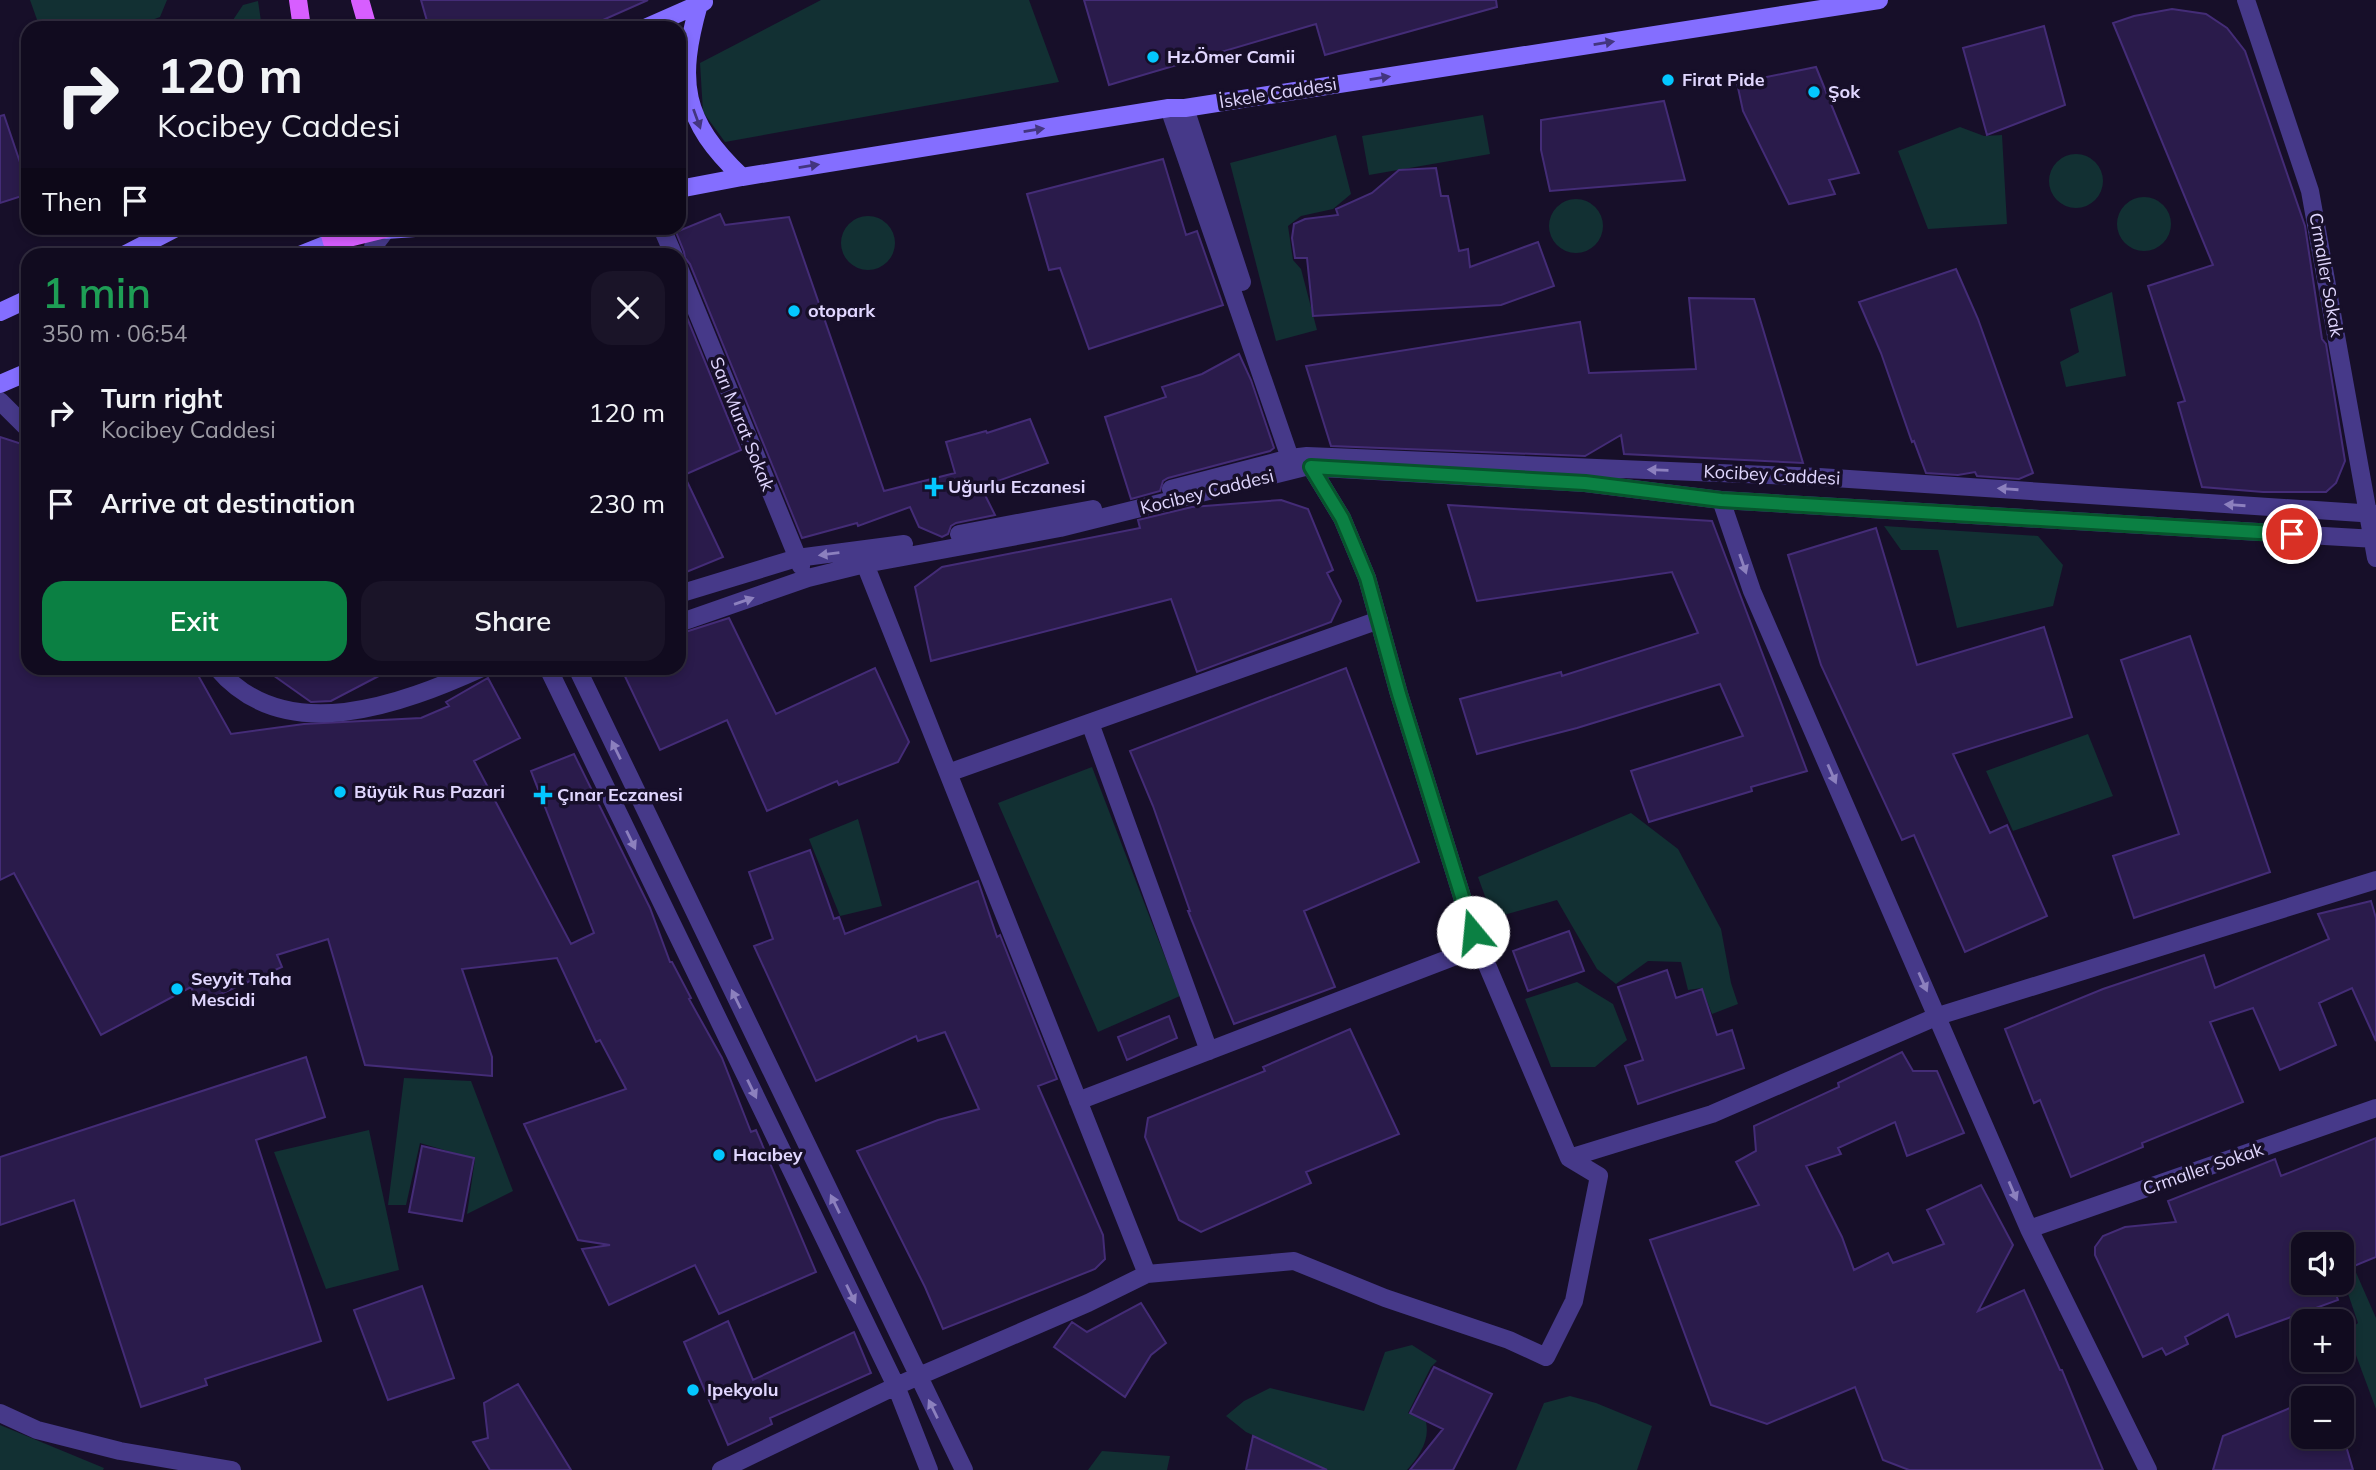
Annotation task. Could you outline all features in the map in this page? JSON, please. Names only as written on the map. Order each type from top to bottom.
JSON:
[{"type":"main road","points":[[298,0],[301,21]]},
{"type":"main road","points":[[360,0],[366,21]]},
{"type":"main road","name":"İskele Caddesi","points":[[686,188],[1177,108],[1879,0]]},
{"type":"main road","points":[[661,21],[703,2]]},
{"type":"main road","points":[[703,2],[689,42],[686,78],[690,100],[702,133],[719,155],[742,177]]},
{"type":"main road","points":[[137,248],[162,235]]},
{"type":"main road","points":[[332,242],[362,235]]},
{"type":"main road","points":[[0,312],[21,302]]},
{"type":"main road","points":[[0,384],[21,375]]},
{"type":"street","name":"Crmaller Sokak","points":[[2246,0],[2310,191],[2372,514],[2376,558]]},
{"type":"street","points":[[721,1470],[896,1386],[1147,1274],[1294,1261],[1385,1298],[1509,1340],[1546,1357],[1574,1301],[1600,1176],[1569,1158],[1479,947],[1399,694],[1367,578],[1342,518],[1300,464],[1177,108]]},
{"type":"street","name":"Sarı Murat Sokak","points":[[686,285],[797,558],[808,578]]},
{"type":"street","points":[[0,401],[21,422]]},
{"type":"street","name":"Kocibey Caddesi","points":[[686,592],[797,558],[889,546],[1094,509],[1300,464],[1819,477],[2372,514]]},
{"type":"street","name":"Kocibey Caddesi","points":[[686,621],[808,578],[865,564],[1060,528],[1300,464],[1585,483],[1721,500],[2375,538]]},
{"type":"street","points":[[1721,500],[1752,591],[2029,1229],[2148,1470]]},
{"type":"street","points":[[865,564],[1147,1274]]},
{"type":"street","points":[[948,773],[1378,620]]},
{"type":"street","points":[[224,675],[249,698],[280,708],[325,715],[383,706],[466,675]]},
{"type":"street","points":[[551,675],[896,1386],[929,1470]]},
{"type":"street","points":[[580,675],[964,1470]]},
{"type":"street","points":[[1090,723],[1209,1051]]},
{"type":"street","points":[[1569,1158],[1712,1114],[1938,1017],[2376,880]]},
{"type":"street","points":[[1078,1101],[1479,947]]},
{"type":"street","name":"Crmaller Sokak","points":[[2029,1229],[2376,1108]]},
{"type":"street","points":[[0,1413],[37,1430],[120,1451],[232,1470]]},
{"type":"green space","points":[[30,0],[167,0],[160,17],[149,21],[38,21]]},
{"type":"green space","points":[[821,0],[1029,0],[1059,82],[725,142],[703,112],[700,63]]},
{"type":"green space","points":[[258,1],[261,21],[233,21],[243,5]]},
{"type":"green space","points":[[1483,115],[1490,154],[1369,175],[1362,136]]},
{"type":"green space","points":[[1960,127],[1984,136],[2002,135],[2007,224],[1928,229],[1898,151]]},
{"type":"green space","points":[[1336,135],[1351,194],[1333,209],[1301,216],[1288,226],[1293,260],[1301,269],[1317,330],[1276,341],[1230,163]]},
{"type":"green space","points":[[2076,154],[2095,162],[2103,181],[2095,200],[2076,208],[2057,200],[2049,181],[2057,162]]},
{"type":"green space","points":[[2144,197],[2163,205],[2171,224],[2163,243],[2144,251],[2125,243],[2117,224],[2125,205]]},
{"type":"green space","points":[[1576,199],[1595,207],[1603,226],[1595,245],[1576,253],[1557,245],[1549,226],[1557,207]]},
{"type":"green space","points":[[868,216],[887,224],[895,243],[887,262],[868,270],[849,262],[841,243],[849,224]]},
{"type":"green space","points":[[2112,292],[2126,376],[2066,387],[2060,362],[2079,352],[2070,309]]},
{"type":"green space","points":[[1884,526],[2038,536],[2063,565],[2053,606],[1957,628],[1938,550],[1901,550]]},
{"type":"green space","points":[[2088,734],[2113,796],[2013,831],[1986,771]]},
{"type":"green space","points":[[1092,767],[1180,996],[1098,1032],[998,803]]},
{"type":"green space","points":[[1631,813],[1678,849],[1721,929],[1731,983],[1738,1004],[1712,1014],[1702,988],[1688,990],[1681,962],[1648,961],[1616,984],[1597,969],[1557,900],[1493,918],[1478,877]]},
{"type":"green space","points":[[858,819],[882,906],[840,916],[809,839]]},
{"type":"green space","points":[[1577,982],[1613,1004],[1627,1040],[1595,1067],[1551,1067],[1525,999]]},
{"type":"green space","points":[[404,1078],[471,1081],[513,1191],[467,1214],[475,1159],[420,1143],[406,1205],[388,1205]]},
{"type":"green space","points":[[369,1130],[399,1270],[326,1289],[274,1152]]},
{"type":"green space","points":[[2354,1268],[2376,1318],[2376,1409],[2354,1350],[2354,1326],[2358,1323],[2348,1295],[2354,1295]]},
{"type":"green space","points":[[1412,1345],[1437,1361],[1431,1367],[1408,1413],[1426,1422],[1427,1429],[1422,1448],[1407,1470],[1295,1470],[1298,1456],[1246,1432],[1226,1416],[1244,1401],[1270,1388],[1364,1411],[1385,1352]]},
{"type":"green space","points":[[1570,1396],[1596,1403],[1652,1426],[1637,1470],[1516,1470],[1544,1403]]},
{"type":"green space","points":[[0,1425],[104,1468],[0,1470]]},
{"type":"green space","points":[[1102,1451],[1170,1456],[1167,1470],[1088,1470]]},
{"type":"building","points":[[421,0],[648,0],[601,21],[427,21]]},
{"type":"building","name":"Hz.Ömer Camii","points":[[1084,0],[1496,0],[1497,7],[1325,55],[1316,24],[1109,85]]},
{"type":"building","points":[[2172,9],[2206,14],[2227,28],[2245,51],[2305,226],[2322,339],[2326,344],[2345,461],[2336,483],[2326,492],[2263,492],[2202,487],[2178,403],[2185,401],[2148,286],[2213,265],[2113,23]]},
{"type":"building","points":[[2044,26],[2065,105],[1987,135],[1963,48]]},
{"type":"building","points":[[1816,67],[1859,173],[1829,180],[1835,194],[1789,204],[1743,111],[1737,83]]},
{"type":"building","points":[[1664,101],[1685,180],[1550,191],[1541,150],[1541,120]]},
{"type":"building","points":[[4,115],[21,165],[21,196],[0,203],[0,116]]},
{"type":"building","points":[[1163,159],[1186,235],[1197,231],[1223,305],[1089,349],[1060,268],[1049,270],[1027,194]]},
{"type":"building","points":[[1436,168],[1441,196],[1448,196],[1459,251],[1468,249],[1470,267],[1538,242],[1554,286],[1501,305],[1313,316],[1307,258],[1295,258],[1292,238],[1294,224],[1305,219],[1338,215],[1336,209],[1372,193],[1399,170]]},
{"type":"building","points":[[720,214],[725,225],[789,217],[884,491],[955,473],[946,442],[986,431],[987,433],[1030,419],[1048,463],[981,487],[995,515],[956,523],[951,526],[948,534],[942,537],[919,527],[910,507],[858,526],[857,523],[802,538],[686,259],[686,248],[682,248],[677,235],[686,235],[686,228]]},
{"type":"building","points":[[1956,269],[1978,319],[2033,473],[2019,479],[1977,476],[1975,472],[1958,475],[1926,473],[1859,302]]},
{"type":"building","points":[[1689,298],[1754,299],[1803,463],[1624,454],[1621,435],[1585,456],[1331,446],[1306,366],[1580,322],[1589,373],[1696,369]]},
{"type":"building","points":[[686,315],[741,450],[686,474]]},
{"type":"building","points":[[1239,354],[1251,380],[1274,448],[1168,478],[1163,481],[1160,491],[1131,499],[1105,417],[1166,397],[1162,387],[1202,374]]},
{"type":"building","points":[[0,437],[21,444],[21,675],[198,675],[231,734],[304,724],[421,718],[449,706],[446,702],[488,678],[520,738],[474,761],[571,944],[594,933],[531,771],[574,754],[650,908],[670,962],[722,1058],[751,1132],[756,1130],[816,1272],[719,1314],[695,1265],[609,1305],[582,1249],[610,1245],[578,1240],[524,1124],[626,1089],[600,1040],[596,1042],[557,958],[462,969],[492,1057],[492,1076],[365,1065],[328,939],[277,955],[282,967],[198,1004],[191,987],[101,1035],[14,873],[0,880]]},
{"type":"building","points":[[686,479],[723,557],[686,572]]},
{"type":"building","points":[[1281,500],[1308,509],[1333,570],[1327,573],[1341,601],[1331,622],[1197,672],[1171,599],[931,661],[915,587],[942,567],[1140,528],[1138,520],[1192,507]]},
{"type":"building","points":[[1448,505],[1712,521],[1807,771],[1751,787],[1752,791],[1649,822],[1631,771],[1743,736],[1720,684],[1577,728],[1477,754],[1460,699],[1561,672],[1562,676],[1698,633],[1672,572],[1477,601]]},
{"type":"building","points":[[1876,528],[1917,665],[2044,627],[2072,717],[1953,754],[1990,833],[2007,825],[2047,916],[1965,952],[1914,835],[1902,840],[1821,665],[1788,555]]},
{"type":"building","points":[[729,618],[776,714],[875,668],[909,742],[898,762],[839,785],[837,781],[767,811],[727,720],[660,750],[624,675],[686,675],[686,632]]},
{"type":"building","points":[[2190,636],[2270,872],[2134,918],[2113,856],[2179,834],[2121,660]]},
{"type":"building","points":[[1346,668],[1419,862],[1304,911],[1335,987],[1234,1024],[1188,911],[1153,806],[1130,751]]},
{"type":"building","points":[[273,675],[381,675],[331,701],[311,702]]},
{"type":"building","points":[[810,850],[834,919],[839,917],[845,934],[978,881],[997,937],[1000,935],[1057,1079],[1038,1086],[1103,1235],[1105,1259],[1095,1269],[943,1329],[857,1151],[938,1120],[979,1109],[945,1032],[918,1041],[916,1036],[816,1081],[754,946],[773,939],[749,872]]},
{"type":"building","points":[[2371,901],[2376,918],[2376,1041],[2352,988],[2319,1003],[2336,1045],[2280,1070],[2253,1008],[2210,1022],[2243,1102],[2142,1143],[2143,1147],[2071,1177],[2040,1100],[2034,1103],[2005,1029],[2103,989],[2204,955],[2215,988],[2329,939],[2318,914]]},
{"type":"building","points":[[1569,931],[1584,971],[1528,991],[1513,951]]},
{"type":"building","points":[[1667,970],[1676,998],[1702,989],[1717,1035],[1732,1030],[1744,1068],[1638,1104],[1625,1066],[1643,1060],[1618,987]]},
{"type":"building","points":[[1169,1016],[1177,1038],[1127,1060],[1118,1037]]},
{"type":"building","points":[[1350,1029],[1399,1134],[1306,1172],[1311,1183],[1201,1232],[1179,1220],[1145,1137],[1148,1118],[1265,1071],[1263,1067]]},
{"type":"building","points":[[1902,1052],[1913,1071],[1937,1071],[1964,1133],[1907,1156],[1895,1122],[1838,1148],[1841,1154],[1806,1166],[1842,1237],[1854,1270],[1888,1253],[1893,1263],[1944,1244],[1927,1210],[1981,1185],[2013,1245],[1978,1311],[2024,1290],[2062,1370],[2103,1470],[1909,1470],[1883,1460],[1855,1387],[1767,1424],[1711,1405],[1650,1240],[1759,1205],[1736,1162],[1756,1151],[1754,1126],[1839,1087],[1838,1083]]},
{"type":"building","points":[[306,1057],[325,1117],[256,1140],[321,1341],[205,1379],[207,1385],[141,1407],[74,1200],[0,1225],[0,1157]]},
{"type":"building","points":[[2376,1138],[2376,1257],[2354,1266],[2354,1232],[2291,1232],[2291,1295],[2336,1295],[2338,1300],[2313,1309],[2291,1309],[2291,1317],[2236,1337],[2228,1314],[2185,1337],[2188,1344],[2166,1355],[2162,1348],[2143,1357],[2095,1255],[2095,1247],[2103,1236],[2125,1227],[2176,1222],[2168,1201],[2275,1159],[2281,1176]]},
{"type":"building","points":[[422,1146],[474,1158],[462,1221],[409,1212]]},
{"type":"building","points":[[422,1286],[454,1378],[388,1400],[354,1310]]},
{"type":"building","points":[[1141,1303],[1166,1343],[1151,1355],[1125,1397],[1054,1347],[1072,1322],[1087,1332]]},
{"type":"building","points":[[728,1321],[753,1380],[854,1332],[871,1373],[770,1418],[772,1424],[728,1445],[684,1342]]},
{"type":"building","points":[[1434,1367],[1492,1394],[1453,1470],[1410,1470],[1443,1429],[1410,1413]]},
{"type":"building","points":[[518,1384],[571,1470],[490,1470],[473,1442],[488,1438],[484,1403]]},
{"type":"building","points":[[2291,1408],[2291,1449],[2347,1449],[2353,1470],[2213,1470],[2223,1436]]},
{"type":"building","points":[[1253,1436],[1327,1470],[1246,1470]]},
{"type":"place","name":"Hz.Ömer Camii","points":[[1153,57]]},
{"type":"place","name":"Firat Pide","points":[[1668,80]]},
{"type":"place","name":"Şok","points":[[1814,92]]},
{"type":"place","name":"otopark","points":[[794,311]]},
{"type":"place","name":"Uğurlu Eczanesi","points":[[934,487]]},
{"type":"place","name":"Büyük Rus Pazari","points":[[340,792]]},
{"type":"place","name":"Çınar Eczanesi","points":[[543,795]]},
{"type":"place","name":"Seyyit Taha Mescidi","points":[[177,989]]},
{"type":"place","name":"Hacıbey","points":[[719,1155]]},
{"type":"place","name":"Ipekyolu","points":[[693,1390]]},
{"type":"route","points":[[1473,932],[1399,694],[1367,578],[1342,518],[1311,467],[1585,483],[1721,500],[2292,534]]}]
